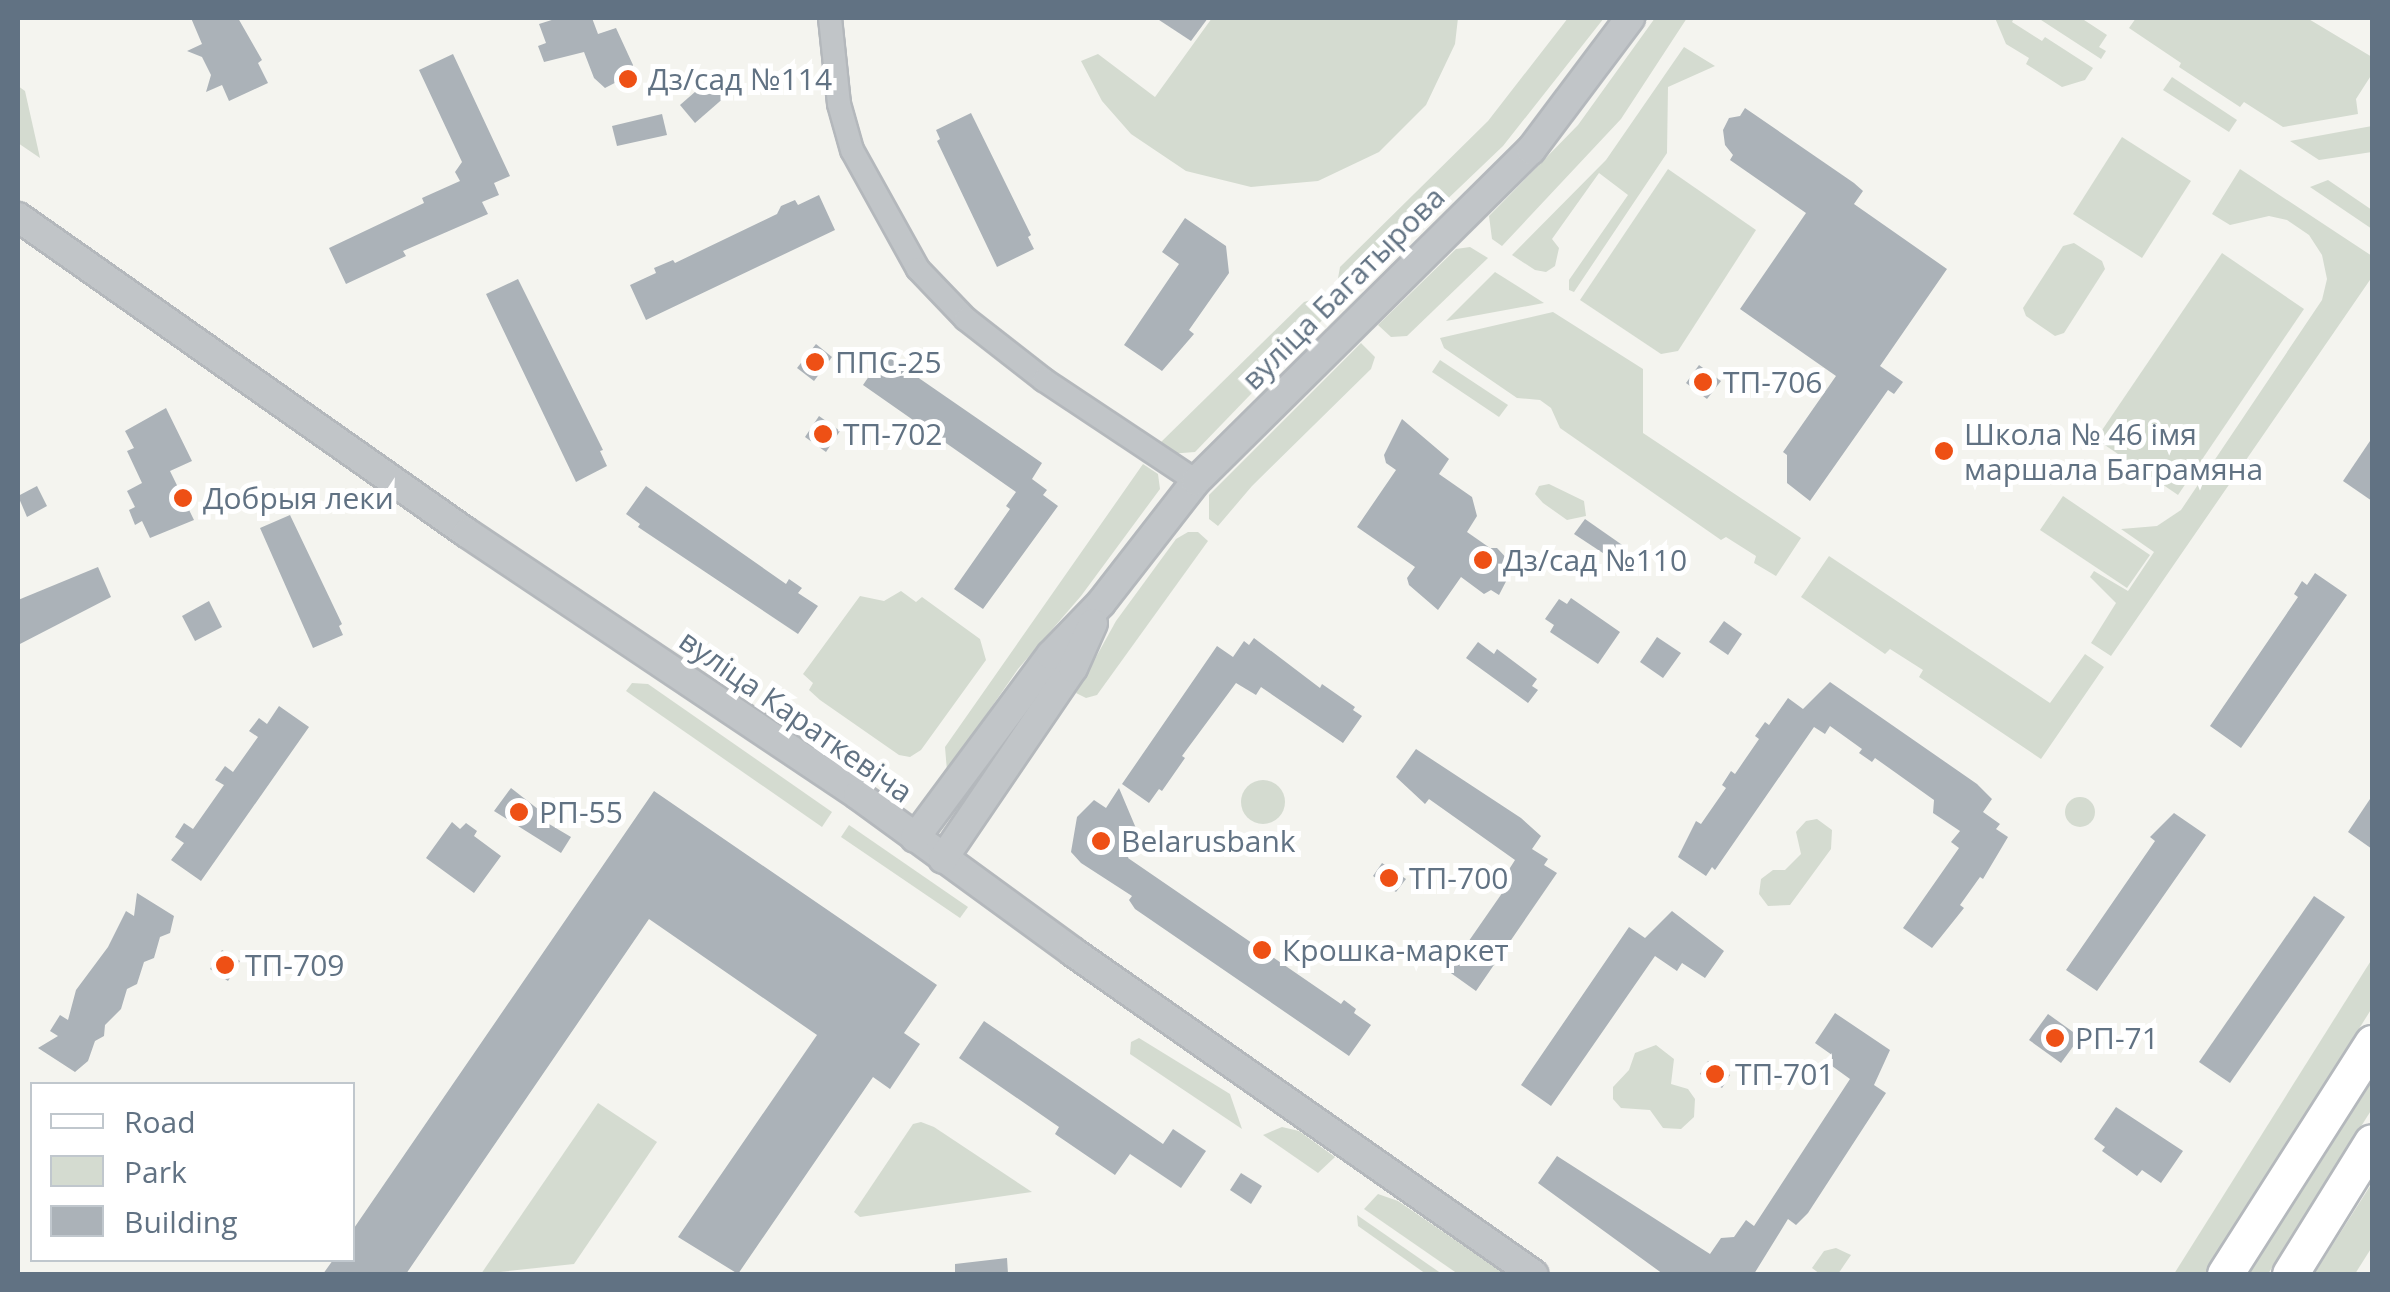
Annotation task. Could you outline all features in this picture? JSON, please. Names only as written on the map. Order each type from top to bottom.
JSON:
[{"type":"main road","points":[[2226,1274],[2372,1043]]},
{"type":"main road","points":[[2290,1274],[2372,1142]]},
{"type":"street","points":[[830,18],[839,104],[852,150],[918,269],[966,318],[1044,380],[1196,481]]},
{"type":"street","name":"вуліца Багатырова","points":[[914,838],[1051,655],[1101,604],[1196,481],[1531,150],[1630,18]]},
{"type":"street","name":"вуліца Караткевіча","points":[[18,217],[467,534],[718,699],[1533,1274]]},
{"type":"street","name":"вуліца Багатырова","points":[[943,859],[1073,668],[1101,604]]},
{"type":"green space","points":[[1212,18],[1458,18],[1455,44],[1426,105],[1379,152],[1318,181],[1251,187],[1186,171],[1131,134],[1102,101],[1081,61],[1098,54],[1155,97]]},
{"type":"green space","points":[[1568,18],[1604,18],[1503,146],[1347,295],[1337,284],[1340,267],[1488,121]]},
{"type":"green space","points":[[1655,18],[1687,18],[1621,119],[1502,246],[1492,239],[1489,216],[1578,125]]},
{"type":"green space","points":[[1995,18],[2014,18],[2012,22],[2042,41],[2045,37],[2093,68],[2085,80],[2062,87],[2026,64],[2029,58],[2006,44]]},
{"type":"green space","points":[[2038,18],[2081,18],[2107,35],[2099,47],[2106,51],[2101,59]]},
{"type":"green space","points":[[2136,18],[2307,18],[2372,57],[2372,74],[2356,99],[2358,114],[2283,127],[2244,102],[2240,107],[2179,67],[2181,63],[2129,28]]},
{"type":"green space","points":[[1684,47],[1715,66],[1668,87],[1667,153],[1574,292],[1569,290],[1569,280],[1628,195],[1599,173],[1552,239],[1559,248],[1555,266],[1546,272],[1535,270],[1512,255],[1606,160]]},
{"type":"green space","points":[[2172,77],[2237,120],[2229,132],[2163,90]]},
{"type":"green space","points":[[18,86],[25,91],[40,158],[18,143]]},
{"type":"green space","points":[[2372,126],[2372,152],[2319,160],[2290,141]]},
{"type":"green space","points":[[2122,137],[2191,181],[2142,258],[2073,214]]},
{"type":"green space","points":[[1668,169],[1756,230],[1678,351],[1661,354],[1580,300]]},
{"type":"green space","points":[[2240,169],[2372,256],[2372,277],[2111,656],[2091,643],[2116,603],[2090,577],[2094,571],[2128,591],[2154,552],[2121,529],[2157,526],[2181,510],[2322,300],[2327,279],[2322,255],[2309,235],[2287,220],[2269,216],[2230,225],[2212,214]]},
{"type":"green space","points":[[2328,180],[2372,210],[2372,229],[2310,187]]},
{"type":"green space","points":[[2074,243],[2102,261],[2105,269],[2064,333],[2055,336],[2026,316],[2023,308],[2063,246]]},
{"type":"green space","points":[[1470,247],[1488,258],[1407,336],[1391,337],[1378,325],[1456,249]]},
{"type":"green space","points":[[2222,253],[2304,309],[2178,495],[2096,439]]},
{"type":"green space","points":[[1495,272],[1544,303],[1446,321]]},
{"type":"green space","points":[[1314,299],[1332,310],[1195,452],[1169,454],[1160,443],[1304,302]]},
{"type":"green space","points":[[1553,312],[1643,369],[1643,433],[1801,538],[1776,576],[1754,563],[1756,556],[1726,537],[1721,540],[1560,428],[1551,408],[1540,400],[1517,398],[1444,348],[1440,338]]},
{"type":"green space","points":[[1361,343],[1375,357],[1371,369],[1252,486],[1218,526],[1209,519],[1209,495]]},
{"type":"green space","points":[[1440,360],[1508,405],[1499,417],[1432,372]]},
{"type":"green space","points":[[1143,464],[1158,474],[1160,489],[1081,596],[1018,669],[947,771],[945,747]]},
{"type":"green space","points":[[1549,484],[1584,501],[1586,516],[1567,520],[1543,503],[1535,494],[1539,486]]},
{"type":"green space","points":[[2063,496],[2150,555],[2127,588],[2040,530]]},
{"type":"green space","points":[[1188,532],[1198,532],[1208,541],[1097,695],[1086,698],[1076,693],[1116,621],[1176,539]]},
{"type":"green space","points":[[1829,556],[2050,703],[2085,654],[2104,667],[2041,759],[1919,677],[1923,670],[1890,649],[1885,654],[1801,597]]},
{"type":"green space","points":[[901,591],[916,602],[922,597],[980,639],[986,660],[921,750],[910,757],[899,755],[820,700],[809,690],[813,683],[803,674],[860,596],[884,601]]},
{"type":"green space","points":[[632,683],[648,684],[832,812],[822,827],[626,691]]},
{"type":"green space","points":[[1263,780],[1279,786],[1285,802],[1279,818],[1263,824],[1247,818],[1241,802],[1247,786]]},
{"type":"green space","points":[[2080,797],[2094,806],[2095,812],[2086,826],[2080,827],[2066,818],[2065,812],[2074,798]]},
{"type":"green space","points":[[1817,819],[1832,830],[1831,849],[1790,905],[1768,906],[1759,894],[1761,879],[1773,870],[1785,870],[1801,854],[1796,832],[1806,821]]},
{"type":"green space","points":[[849,825],[968,907],[960,918],[841,837]]},
{"type":"green space","points":[[2372,959],[2372,1008],[2207,1272],[2174,1274]]},
{"type":"green space","points":[[1139,1038],[1230,1094],[1242,1129],[1130,1054],[1131,1042]]},
{"type":"green space","points":[[1656,1045],[1674,1059],[1671,1084],[1688,1089],[1695,1099],[1694,1117],[1681,1129],[1663,1128],[1650,1110],[1621,1108],[1613,1099],[1613,1087],[1629,1070],[1635,1053]]},
{"type":"green space","points":[[2372,1081],[2372,1109],[2268,1274],[2249,1274]]},
{"type":"green space","points":[[598,1103],[657,1142],[574,1264],[481,1274]]},
{"type":"green space","points":[[921,1122],[1032,1192],[860,1217],[854,1212],[913,1124]]},
{"type":"green space","points":[[1282,1127],[1299,1131],[1335,1157],[1318,1173],[1263,1135]]},
{"type":"green space","points":[[2372,1183],[2372,1247],[2355,1274],[2314,1274]]},
{"type":"green space","points":[[1378,1194],[1398,1201],[1505,1274],[1458,1274],[1364,1209]]},
{"type":"green space","points":[[1357,1215],[1442,1274],[1426,1274],[1358,1226]]},
{"type":"green space","points":[[1836,1248],[1851,1255],[1838,1274],[1820,1274],[1812,1268],[1824,1251]]},
{"type":"building","points":[[191,18],[238,18],[262,60],[258,63],[268,83],[229,101],[222,85],[206,92],[211,75],[202,57],[187,51],[202,44]]},
{"type":"building","points":[[558,18],[592,18],[598,34],[616,28],[633,65],[632,74],[605,88],[594,78],[584,52],[544,62],[538,46],[546,43],[539,24]]},
{"type":"building","points":[[1156,18],[1208,18],[1191,41]]},
{"type":"building","points":[[453,54],[510,176],[494,183],[499,195],[482,202],[488,214],[403,251],[406,256],[346,284],[329,248],[424,203],[422,198],[460,181],[455,172],[462,162],[419,70]]},
{"type":"building","points":[[719,71],[734,89],[695,123],[680,105]]},
{"type":"building","points":[[1745,108],[1854,183],[1863,191],[1854,204],[1947,269],[1880,366],[1903,382],[1894,394],[1888,390],[1810,501],[1787,483],[1787,455],[1783,452],[1836,376],[1740,309],[1806,213],[1730,160],[1733,155],[1725,145],[1723,130],[1729,118],[1740,116]]},
{"type":"building","points":[[971,113],[1031,235],[1028,237],[1034,249],[997,267],[937,141],[940,139],[936,130]]},
{"type":"building","points":[[662,114],[667,135],[617,146],[612,126]]},
{"type":"building","points":[[819,195],[835,230],[646,320],[630,285],[656,273],[654,268],[673,260],[675,263],[777,214],[781,206],[795,200],[798,205]]},
{"type":"building","points":[[1185,218],[1226,246],[1229,273],[1189,330],[1194,334],[1162,371],[1124,345],[1179,264],[1162,252]]},
{"type":"building","points":[[518,279],[603,450],[600,451],[607,466],[576,482],[486,294]]},
{"type":"building","name":"ППС-25","points":[[816,344],[832,357],[814,381],[797,368]]},
{"type":"building","points":[[884,354],[1042,463],[1032,479],[1047,490],[1043,495],[1058,506],[983,609],[954,589],[1010,509],[1006,506],[1016,492],[863,385]]},
{"type":"building","name":"ТП-706","points":[[1699,365],[1721,381],[1707,399],[1686,383]]},
{"type":"building","points":[[166,408],[192,461],[170,471],[194,520],[150,538],[142,521],[135,525],[129,510],[135,507],[127,491],[142,483],[127,451],[134,448],[125,431]]},
{"type":"building","name":"ТП-702","points":[[819,416],[840,431],[826,452],[805,437]]},
{"type":"building","points":[[1402,419],[1449,459],[1439,474],[1472,497],[1477,516],[1467,532],[1490,548],[1497,548],[1514,566],[1499,595],[1491,590],[1484,594],[1461,577],[1438,610],[1409,585],[1407,578],[1415,567],[1357,527],[1396,470],[1386,463],[1384,455]]},
{"type":"building","points":[[2372,438],[2372,501],[2343,481]]},
{"type":"building","points":[[37,486],[47,506],[27,517],[18,496]]},
{"type":"building","points":[[646,486],[786,584],[789,579],[802,588],[798,593],[818,606],[798,634],[638,527],[640,524],[626,514]]},
{"type":"building","points":[[290,515],[342,624],[339,626],[343,635],[313,648],[260,528]]},
{"type":"building","points":[[1585,519],[1628,549],[1618,563],[1574,534]]},
{"type":"building","points":[[98,567],[111,597],[18,645],[18,600]]},
{"type":"building","points":[[2315,573],[2347,595],[2241,748],[2210,726],[2298,597],[2294,594],[2302,581],[2307,585]]},
{"type":"building","points":[[1571,598],[1620,632],[1598,664],[1550,632],[1554,625],[1545,619],[1559,599],[1567,604]]},
{"type":"building","points":[[209,601],[222,627],[195,641],[182,616]]},
{"type":"building","points":[[1724,621],[1742,634],[1728,655],[1709,642]]},
{"type":"building","points":[[1657,637],[1681,653],[1663,678],[1640,662]]},
{"type":"building","points":[[1254,638],[1320,688],[1322,684],[1355,707],[1353,710],[1362,716],[1343,743],[1261,687],[1256,695],[1236,683],[1182,756],[1185,758],[1162,791],[1159,789],[1149,803],[1122,784],[1217,646],[1233,657],[1244,641],[1249,645]]},
{"type":"building","points":[[1478,642],[1494,654],[1497,649],[1537,679],[1532,686],[1538,690],[1528,703],[1466,658]]},
{"type":"building","points":[[1830,682],[1977,784],[1992,799],[1983,812],[2000,824],[1996,829],[2008,837],[1983,879],[1980,877],[1960,905],[1964,908],[1932,948],[1903,928],[1959,848],[1951,842],[1960,831],[1933,813],[1934,800],[1875,758],[1872,762],[1859,753],[1862,749],[1830,726],[1825,734],[1814,727],[1715,870],[1712,867],[1706,876],[1678,857],[1696,821],[1701,824],[1726,788],[1722,785],[1731,771],[1735,774],[1759,739],[1755,736],[1765,722],[1769,725],[1788,698],[1803,709]]},
{"type":"building","points":[[279,706],[309,727],[201,881],[171,860],[184,843],[175,837],[184,823],[193,829],[224,785],[215,780],[225,766],[233,772],[258,737],[249,731],[259,718],[267,724]]},
{"type":"building","points":[[1416,749],[1521,818],[1541,836],[1532,849],[1548,859],[1544,865],[1557,873],[1476,991],[1448,971],[1507,886],[1501,882],[1515,860],[1429,799],[1425,804],[1396,777]]},
{"type":"building","name":"РП-55","points":[[511,788],[543,813],[539,818],[571,837],[561,853],[494,811]]},
{"type":"building","points":[[1119,788],[1138,833],[1128,858],[1341,1004],[1344,1000],[1356,1009],[1354,1013],[1371,1025],[1349,1056],[1135,909],[1129,900],[1132,896],[1081,863],[1071,852],[1077,817],[1094,800],[1106,808]]},
{"type":"building","points":[[654,791],[937,985],[904,1033],[920,1044],[890,1089],[873,1077],[738,1274],[678,1237],[817,1035],[649,919],[406,1274],[323,1274],[332,1262],[355,1262],[355,1227]]},
{"type":"building","points":[[2372,796],[2372,849],[2348,832]]},
{"type":"building","points":[[2174,813],[2206,835],[2097,991],[2066,970],[2155,841],[2150,837]]},
{"type":"building","points":[[452,822],[460,829],[466,823],[477,831],[474,836],[501,856],[474,893],[426,858]]},
{"type":"building","name":"ТП-700","points":[[1382,863],[1406,879],[1396,892],[1373,876]]},
{"type":"building","points":[[137,893],[174,916],[170,933],[160,937],[154,958],[144,962],[137,984],[127,989],[121,1009],[105,1025],[104,1036],[95,1041],[88,1061],[75,1072],[38,1048],[58,1036],[50,1031],[60,1015],[68,1020],[76,990],[108,947],[126,911],[134,916]]},
{"type":"building","points":[[2314,896],[2345,917],[2230,1083],[2199,1062]]},
{"type":"building","points":[[1672,911],[1724,951],[1705,978],[1682,963],[1677,971],[1655,956],[1551,1106],[1521,1085],[1629,927],[1645,938]]},
{"type":"building","name":"ТП-709","points":[[222,950],[240,961],[228,981],[210,969]]},
{"type":"building","points":[[1835,1013],[1890,1050],[1874,1085],[1886,1093],[1808,1213],[1796,1225],[1788,1219],[1754,1274],[1663,1274],[1538,1183],[1557,1156],[1710,1254],[1721,1238],[1734,1237],[1746,1220],[1754,1226],[1850,1079],[1832,1066],[1832,1055],[1815,1043]]},
{"type":"building","name":"РП-71","points":[[2048,1014],[2080,1037],[2061,1063],[2029,1040]]},
{"type":"building","points":[[984,1021],[1163,1144],[1173,1129],[1206,1151],[1181,1188],[1130,1154],[1115,1175],[1055,1134],[1059,1127],[959,1058]]},
{"type":"building","name":"ТП-701","points":[[1708,1061],[1730,1075],[1722,1088],[1700,1074]]},
{"type":"building","points":[[2116,1107],[2183,1151],[2161,1183],[2142,1170],[2137,1176],[2102,1151],[2105,1147],[2094,1139]]},
{"type":"building","points":[[1241,1173],[1262,1186],[1251,1204],[1230,1190]]},
{"type":"building","points":[[1007,1258],[1008,1274],[955,1274],[955,1264]]},
{"type":"place","name":"Дз/сад №114","points":[[628,79]]},
{"type":"place","name":"ППС-25","points":[[815,362]]},
{"type":"place","name":"ТП-706","points":[[1703,382]]},
{"type":"place","name":"ТП-702","points":[[823,434]]},
{"type":"place","name":"Школа № 46 імя маршала Баграмяна","points":[[1944,451]]},
{"type":"place","name":"Добрыя леки","points":[[183,498]]},
{"type":"place","name":"Дз/сад №110","points":[[1483,560]]},
{"type":"place","name":"РП-55","points":[[519,812]]},
{"type":"place","name":"Belarusbank","points":[[1101,841]]},
{"type":"place","name":"ТП-700","points":[[1389,878]]},
{"type":"place","name":"Крошка-маркет","points":[[1262,950]]},
{"type":"place","name":"ТП-709","points":[[225,965]]},
{"type":"place","name":"РП-71","points":[[2055,1038]]},
{"type":"place","name":"ТП-701","points":[[1715,1074]]}]
